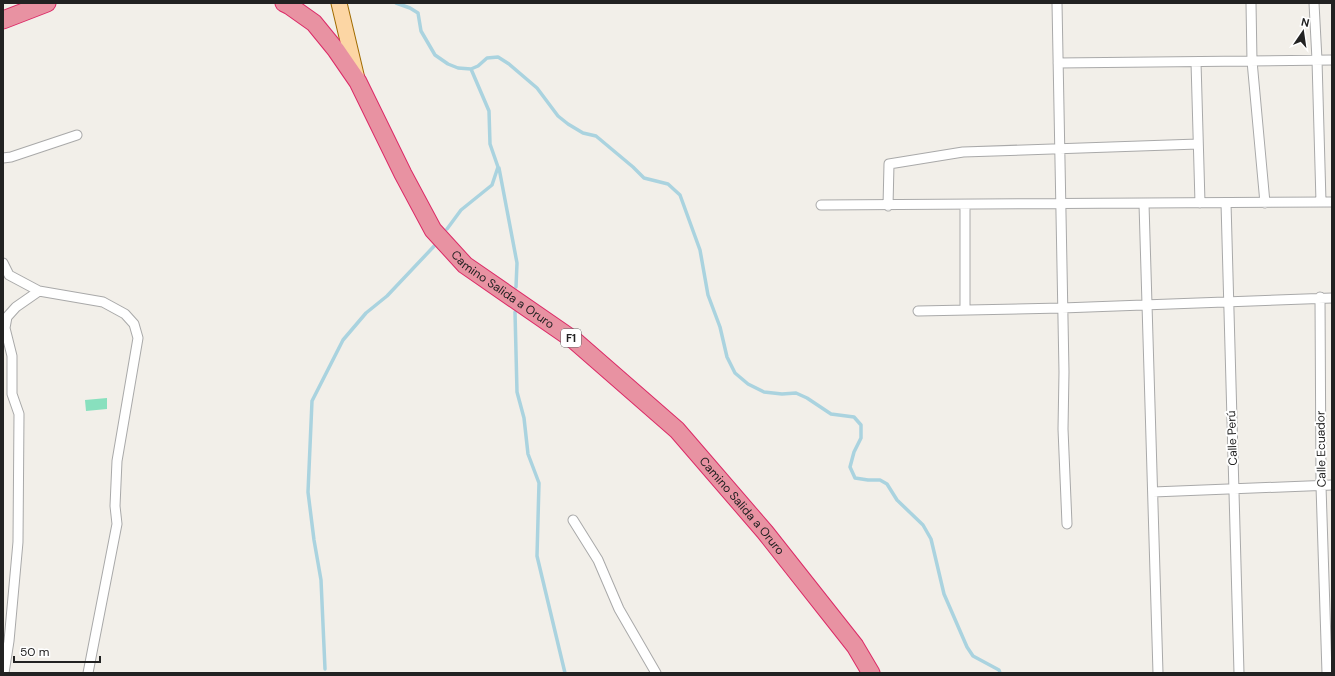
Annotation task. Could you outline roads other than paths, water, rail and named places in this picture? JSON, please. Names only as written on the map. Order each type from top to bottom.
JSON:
[{"type":"highway","points":[[3,20],[46,3]]},
{"type":"highway","name":"Camino Salida a Oruro","points":[[284,3],[314,23],[336,50],[358,82],[403,174],[433,230],[465,265],[575,341],[677,430],[765,532],[854,646],[871,673]]},
{"type":"main road","points":[[339,3],[358,82]]},
{"type":"street","points":[[1056,3],[1063,429],[1067,524]]},
{"type":"street","points":[[1251,3],[1252,61],[1265,203]]},
{"type":"street","points":[[1314,3],[1321,202]]},
{"type":"street","points":[[1058,63],[1332,60]]},
{"type":"street","points":[[1196,62],[1200,203]]},
{"type":"street","points":[[3,158],[11,157],[77,135]]},
{"type":"street","points":[[888,206],[889,164],[963,152],[1198,144]]},
{"type":"street","points":[[821,205],[888,206],[1332,202]]},
{"type":"street","name":"Calle Perú","points":[[1226,203],[1239,673]]},
{"type":"street","points":[[1144,204],[1158,673]]},
{"type":"street","points":[[965,205],[965,310]]},
{"type":"street","points":[[3,263],[8,275],[39,291],[103,302],[126,314],[134,324],[138,338],[117,461],[115,506],[117,524],[88,673]]},
{"type":"street","points":[[4,673],[9,641],[18,542],[19,445],[19,414],[12,394],[12,356],[5,328],[8,317],[16,307],[39,291]]},
{"type":"street","name":"Calle Ecuador","points":[[1320,298],[1321,486],[1327,673]]},
{"type":"street","points":[[918,311],[1062,308],[1332,298]]},
{"type":"street","points":[[1152,492],[1332,485]]},
{"type":"street","points":[[573,520],[598,560],[619,609],[656,673]]},
{"type":"waterway","points":[[396,3],[410,8],[418,13],[421,31],[435,55],[448,64],[458,68],[471,69],[478,66],[487,58],[498,57],[509,64],[537,88],[558,116],[568,124],[583,133],[596,136],[644,178],[668,184],[680,195],[700,250],[708,295],[720,327],[727,357],[735,373],[748,384],[764,392],[782,394],[796,393],[807,398],[831,414],[854,417],[861,425],[861,438],[854,452],[850,467],[855,478],[880,480],[887,484],[897,500],[923,525],[931,539],[944,594],[967,647],[973,656],[999,670],[1000,673]]},
{"type":"waterway","points":[[447,229],[461,210],[492,185],[498,167],[490,144],[489,111],[471,69]]},
{"type":"waterway","points":[[499,168],[517,263],[516,287]]},
{"type":"waterway","points":[[325,669],[321,580],[308,492],[312,401],[343,340],[366,313],[387,296],[438,242]]},
{"type":"waterway","points":[[515,312],[517,392],[524,418],[528,454],[539,483],[537,556],[565,673]]}]
